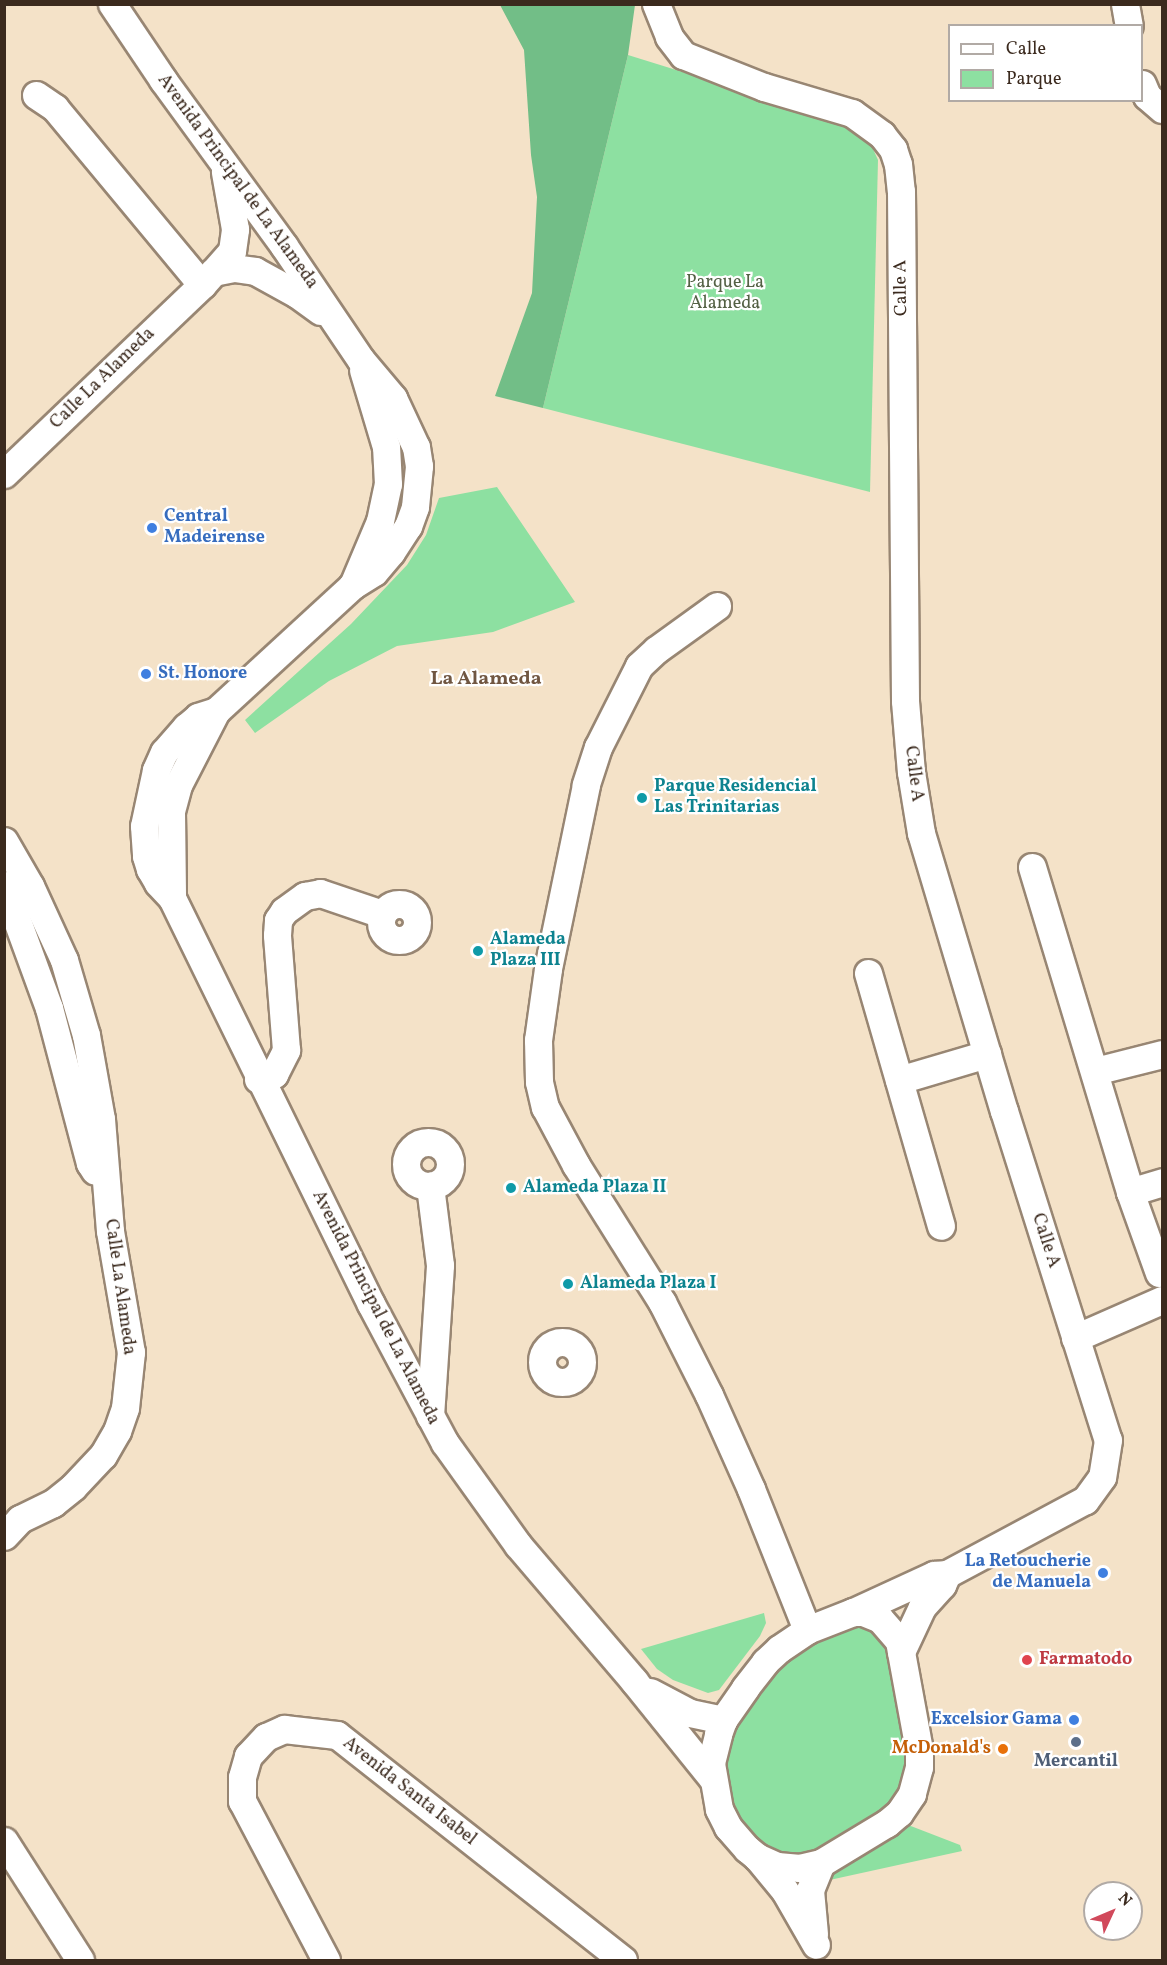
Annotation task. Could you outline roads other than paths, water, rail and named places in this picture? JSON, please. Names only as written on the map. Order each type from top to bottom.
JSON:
[{"type":"street","name":"Avenida Principal de La Alameda","points":[[112,4],[344,332],[361,360],[393,398],[416,447],[418,484],[408,526],[391,552],[374,572],[352,586],[216,711],[178,785],[161,805],[172,898],[258,1079],[430,1416],[460,1467],[489,1508],[712,1778]]},
{"type":"street","name":"Calle A","points":[[656,4],[669,37],[683,55],[764,87],[852,113],[882,135],[893,149],[898,164],[901,191],[905,691],[910,772],[921,833],[987,1054],[1108,1440],[1102,1477],[1085,1500],[947,1574],[934,1575],[807,1630],[765,1662],[723,1720]]},
{"type":"street","points":[[1125,4],[1129,24]]},
{"type":"street","points":[[1143,86],[1147,96],[1162,109]]},
{"type":"street","points":[[36,95],[55,108],[208,278],[234,268],[255,271],[297,294],[344,332]]},
{"type":"street","name":"Calle La Alameda","points":[[4,474],[208,278],[232,251],[235,229],[223,162]]},
{"type":"street","name":"Avenida Principal de La Alameda","points":[[352,586],[380,521],[388,484],[386,447],[366,385],[361,360]]},
{"type":"street","points":[[388,484],[418,484]]},
{"type":"street","points":[[717,606],[656,650],[639,666],[598,747],[586,786],[548,969],[538,1040],[539,1082],[545,1107],[576,1165],[662,1302],[709,1395],[751,1489],[807,1630]]},
{"type":"street","name":"Calle La Alameda","points":[[4,841],[30,886],[64,960],[86,1035],[101,1119],[105,1187],[130,1352],[125,1408],[117,1431],[88,1472],[53,1503],[10,1523]]},
{"type":"street","points":[[1032,867],[1130,1192],[1159,1273]]},
{"type":"street","name":"Calle La Alameda","points":[[4,885],[50,1008],[90,1162],[105,1187]]},
{"type":"street","points":[[258,1079],[274,1074],[286,1050],[277,935],[278,920],[284,911],[305,896],[320,893],[382,914]]},
{"type":"street","points":[[868,973],[941,1227]]},
{"type":"street","points":[[50,1008],[75,1000]]},
{"type":"street","points":[[899,1080],[987,1054]]},
{"type":"street","points":[[1095,1071],[1162,1054]]},
{"type":"street","points":[[1130,1192],[1162,1182]]},
{"type":"street","points":[[430,1186],[440,1265],[430,1416]]},
{"type":"street","points":[[1075,1338],[1162,1300]]},
{"type":"street","name":"Calle A","points":[[901,1652],[922,1607],[942,1585],[947,1574]]},
{"type":"street","points":[[758,1857],[788,1868],[811,1867],[821,1863],[876,1832],[899,1813],[912,1794],[919,1767],[919,1750],[899,1641],[888,1626],[872,1615],[853,1612]]},
{"type":"street","name":"Avenida Principal de La Alameda","points":[[634,1681],[672,1706],[690,1713],[723,1720]]},
{"type":"street","points":[[723,1720],[711,1763],[719,1809],[728,1827],[758,1857],[785,1891],[819,1953]]},
{"type":"street","name":"Avenida Santa Isabel","points":[[326,1960],[242,1800],[242,1776],[248,1756],[266,1737],[284,1729],[337,1735],[622,1960]]},
{"type":"street","points":[[4,1841],[80,1960]]},
{"type":"street","points":[[819,1953],[810,1890],[821,1863]]},
{"type":"place","name":"Central Madeirense","points":[[152,528]]},
{"type":"place","name":"St. Honore","points":[[146,674]]},
{"type":"place","name":"Parque Residencial Las Trinitarias","points":[[642,798]]},
{"type":"place","name":"Alameda Plaza III","points":[[478,951]]},
{"type":"place","name":"Alameda Plaza II","points":[[511,1188]]},
{"type":"place","name":"Alameda Plaza I","points":[[568,1284]]},
{"type":"place","name":"La Retoucherie de Manuela","points":[[1103,1573]]},
{"type":"place","name":"Farmatodo","points":[[1027,1660]]},
{"type":"place","name":"Excelsior Gama","points":[[1074,1720]]},
{"type":"place","name":"Mercantil","points":[[1076,1742]]},
{"type":"place","name":"McDonald's","points":[[1003,1749]]},
{"type":"district","name":"La Alameda","points":[[486,679]]},
{"type":"park label","name":"Parque La Alameda","points":[[725,294]]}]
